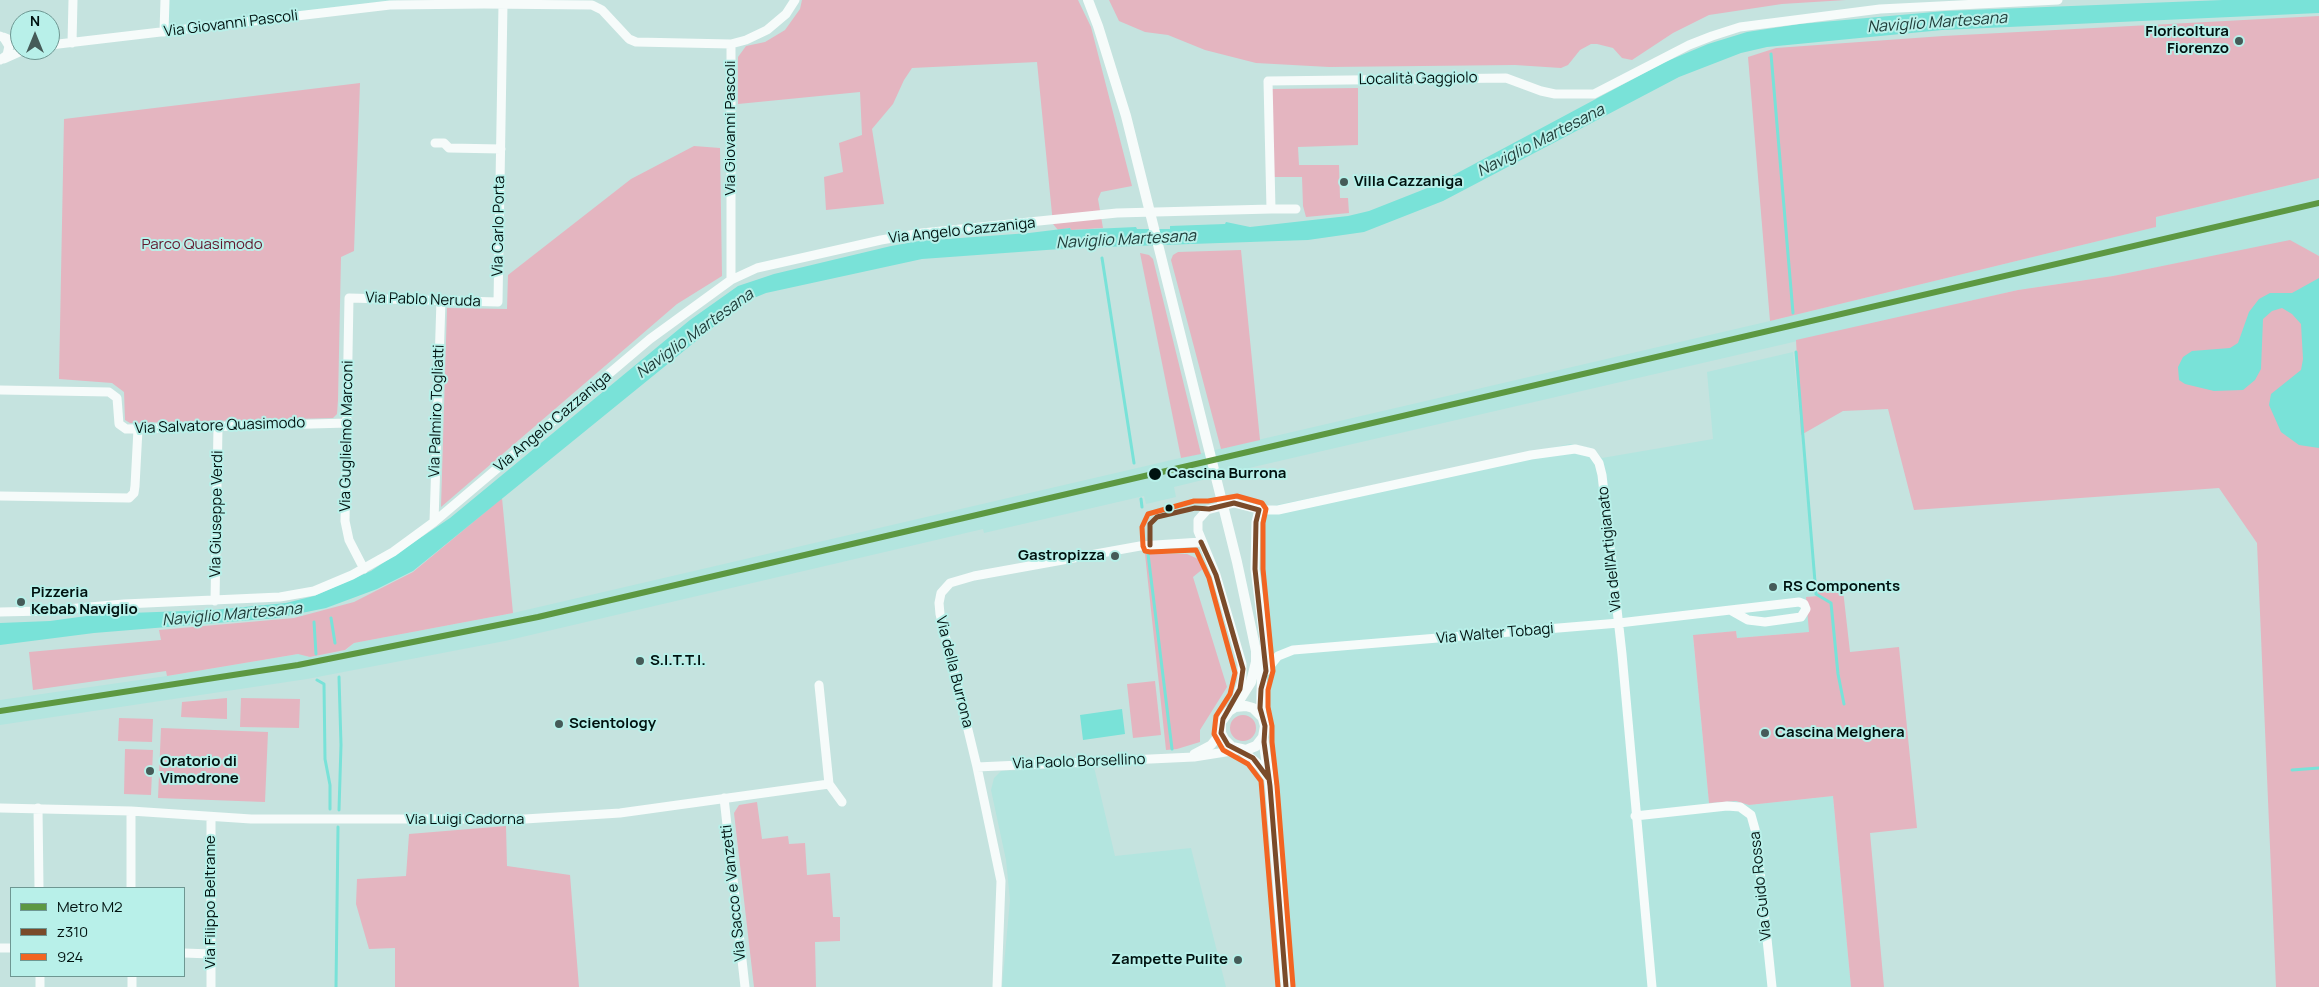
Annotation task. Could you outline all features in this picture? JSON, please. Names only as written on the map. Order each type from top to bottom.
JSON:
[{"type":"street","points":[[72,43],[74,0]]},
{"type":"street","points":[[164,32],[165,0]]},
{"type":"street","points":[[731,44],[746,40],[767,30],[786,14],[795,0]]},
{"type":"street","points":[[1088,0],[1126,116],[1226,513],[1262,672],[1262,716],[1265,726],[1263,737],[1286,987]]},
{"type":"street","name":"Località Gaggiolo","points":[[1271,209],[1268,81],[1506,78],[1555,94],[1594,94],[1712,36],[1740,27],[1880,9],[2058,0]]},
{"type":"street","name":"Via Giovanni Pascoli","points":[[60,44],[390,4],[595,6],[602,10],[629,39],[636,42],[731,44],[731,280]]},
{"type":"street","name":"Via Carlo Porta","points":[[498,302],[503,4]]},
{"type":"street","points":[[1,36],[9,46],[2,60]]},
{"type":"street","points":[[435,143],[444,143],[449,148],[501,149]]},
{"type":"street","points":[[1271,209],[1296,209]]},
{"type":"street","name":"Via Angelo Cazzaniga","points":[[0,612],[130,603],[270,598],[304,593],[364,569],[393,552],[434,522],[650,339],[731,280],[762,267],[902,236],[1136,212],[1271,209]]},
{"type":"street","name":"Via Pablo Neruda","points":[[348,298],[498,302]]},
{"type":"street","name":"Via Guglielmo Marconi","points":[[348,298],[348,423],[345,525],[350,544],[364,569]]},
{"type":"street","name":"Via Palmiro Togliatti","points":[[434,522],[441,300]]},
{"type":"street","name":"Via Salvatore Quasimodo","points":[[0,390],[109,392],[117,398],[120,426],[126,429],[348,423]]},
{"type":"street","name":"Via Giuseppe Verdi","points":[[215,601],[218,427]]},
{"type":"street","points":[[0,496],[128,498],[134,492],[135,486],[138,429]]},
{"type":"street","name":"Via dell'Artigianato","points":[[1201,542],[1197,522],[1206,510],[1234,503],[1259,510],[1278,510],[1531,455],[1571,449],[1585,450],[1596,458],[1602,471],[1652,987]]},
{"type":"street","points":[[1259,510],[1256,522],[1255,569],[1266,671],[1261,688]]},
{"type":"street","points":[[1201,542],[1216,575],[1243,669],[1240,689],[1232,709]]},
{"type":"street","name":"Via della Burrona","points":[[997,987],[1002,885],[977,767],[940,614],[939,603],[941,594],[950,583],[962,578],[1077,556],[1164,543],[1201,542]]},
{"type":"street","name":"Via Walter Tobagi","points":[[1266,671],[1278,656],[1293,650],[1618,623],[1799,602],[1804,604],[1806,609],[1801,618],[1765,622],[1751,620],[1732,611]]},
{"type":"street","points":[[1256,651],[1253,678],[1232,709],[1222,719],[1221,733],[1228,745],[1240,750],[1260,766],[1268,778]]},
{"type":"street","points":[[819,685],[829,784],[842,802]]},
{"type":"street","points":[[1232,709],[1250,707],[1262,716]]},
{"type":"street","name":"Via Paolo Borsellino","points":[[1182,758],[1203,751],[1221,733]]},
{"type":"street","points":[[1240,750],[1253,748],[1263,737]]},
{"type":"street","name":"Via Paolo Borsellino","points":[[977,767],[1182,758],[1211,756],[1240,750]]},
{"type":"street","name":"Via Luigi Cadorna","points":[[0,808],[130,811],[211,817],[347,820],[530,819],[620,813],[829,784]]},
{"type":"street","name":"Via Sacco e Vanzetti","points":[[724,798],[745,987]]},
{"type":"street","name":"Via Guido Rossa","points":[[1635,816],[1727,806],[1740,808],[1751,815],[1756,834],[1772,987]]},
{"type":"street","points":[[38,808],[39,887]]},
{"type":"street","points":[[130,811],[131,887]]},
{"type":"street","name":"Via Filippo Beltrame","points":[[211,817],[211,987]]},
{"type":"street","points":[[185,954],[211,954]]},
{"type":"shaded area","points":[[167,0],[397,0],[166,29]]},
{"type":"shaded area","points":[[2319,178],[2319,256],[2290,241],[2113,276],[2018,290],[1249,468],[1228,476],[1227,474],[1174,487],[1176,497],[1146,504],[1144,496],[984,533],[983,529],[505,641],[307,679],[0,725],[0,700],[167,676],[299,654],[310,657],[345,651],[354,643],[513,613],[1770,321],[2155,227],[2156,217]]},
{"type":"shaded area","points":[[1793,352],[1818,596],[1806,597],[1810,632],[1737,638],[1736,631],[1693,636],[1709,803],[1736,801],[1749,805],[1833,796],[1851,987],[1295,987],[1274,784],[1275,747],[1264,714],[1255,504],[1272,506],[1570,444],[1592,448],[1602,458],[1713,439],[1707,372]]},
{"type":"shaded area","points":[[1094,767],[1115,856],[1191,848],[1226,987],[1002,987],[1010,900],[1006,860],[991,790],[994,778],[1001,771]]},
{"type":"green space","points":[[802,0],[1078,0],[1091,27],[1132,186],[1101,192],[1098,199],[1103,228],[1058,230],[1053,224],[1037,62],[912,68],[893,104],[872,129],[884,204],[826,210],[824,177],[843,172],[839,143],[862,135],[860,92],[738,104],[738,57],[746,46],[765,42],[785,30],[800,9]]},
{"type":"green space","points":[[1109,0],[1846,0],[1782,4],[1709,15],[1673,33],[1632,60],[1622,58],[1613,48],[1591,44],[1580,50],[1568,65],[1561,68],[1515,65],[1329,67],[1256,63],[1205,50],[1168,35],[1145,32],[1119,21]]},
{"type":"green space","points":[[2319,16],[2319,178],[2156,217],[2156,227],[1770,321],[1748,57],[1776,48],[1943,36]]},
{"type":"green space","name":"Parco Quasimodo","points":[[360,83],[354,251],[341,257],[338,400],[337,414],[333,418],[130,423],[125,420],[124,392],[112,383],[59,379],[64,119]]},
{"type":"green space","points":[[1358,88],[1358,145],[1298,147],[1299,165],[1339,165],[1340,198],[1348,198],[1349,213],[1306,217],[1303,206],[1302,177],[1273,177],[1271,89]]},
{"type":"green space","points":[[694,146],[720,148],[722,276],[677,304],[441,507],[447,308],[507,309],[508,275],[631,179]]},
{"type":"green space","points":[[2290,240],[2319,256],[2319,987],[2276,987],[2257,543],[2219,488],[1914,510],[1888,409],[1843,411],[1801,435],[1796,340],[2018,290],[2113,276]]},
{"type":"green space","points":[[1241,250],[1260,440],[1221,449],[1171,260],[1173,255],[1178,252]]},
{"type":"green space","points":[[1140,253],[1149,255],[1153,259],[1201,454],[1181,458]]},
{"type":"green space","points":[[502,498],[513,613],[354,643],[345,650],[310,657],[298,654],[167,676],[166,671],[33,690],[29,652],[161,640],[159,630],[294,618],[354,602],[413,572]]},
{"type":"green space","points":[[1145,554],[1187,554],[1198,559],[1204,568],[1193,577],[1227,687],[1200,730],[1200,742],[1177,749],[1166,750]]},
{"type":"green space","points":[[1843,590],[1850,652],[1899,647],[1917,828],[1870,833],[1884,987],[1851,987],[1833,796],[1749,805],[1736,801],[1709,803],[1693,635],[1736,631],[1737,638],[1809,632],[1806,597],[1818,596],[1818,592]]},
{"type":"green space","points":[[1155,681],[1161,735],[1133,738],[1127,684]]},
{"type":"green space","points":[[227,698],[227,719],[181,717],[182,702]]},
{"type":"green space","points":[[241,698],[300,699],[299,728],[240,727]]},
{"type":"green space","points":[[1243,715],[1252,719],[1256,728],[1252,737],[1243,741],[1234,737],[1230,728],[1234,719]]},
{"type":"green space","points":[[119,718],[153,719],[152,742],[118,741]]},
{"type":"green space","points":[[161,728],[268,732],[265,802],[158,798]]},
{"type":"green space","points":[[125,749],[153,750],[151,795],[124,794]]},
{"type":"green space","points":[[757,802],[762,839],[788,836],[789,844],[805,843],[807,875],[830,873],[833,917],[840,917],[840,941],[815,942],[816,987],[754,987],[734,813],[739,805]]},
{"type":"green space","points":[[506,826],[507,866],[570,875],[579,987],[395,987],[395,948],[369,949],[356,904],[357,879],[406,876],[409,834]]},
{"type":"water","name":"Naviglio Martesana","points":[[2223,0],[2319,0],[2319,13],[1942,30],[1767,47],[1741,53],[1679,77],[1443,201],[1364,232],[1308,240],[1074,248],[922,259],[766,293],[744,302],[413,571],[377,589],[326,608],[277,618],[94,633],[0,645],[0,623],[50,621],[101,614],[213,610],[286,603],[314,596],[371,571],[450,518],[690,320],[738,286],[774,274],[919,241],[1070,228],[1071,230],[1136,227],[1137,229],[1170,229],[1170,226],[1225,224],[1226,222],[1250,227],[1348,216],[1369,211],[1435,185],[1665,62],[1708,44],[1747,32],[1800,24],[1945,11]]},
{"type":"water","points":[[2319,278],[2319,448],[2299,445],[2281,432],[2269,405],[2271,394],[2301,370],[2303,359],[2301,324],[2292,314],[2282,308],[2272,311],[2263,319],[2261,369],[2255,380],[2243,390],[2214,391],[2185,384],[2179,380],[2178,367],[2183,357],[2192,351],[2230,348],[2238,343],[2249,312],[2259,299],[2270,293],[2292,293]]},
{"type":"water","points":[[1122,709],[1125,734],[1083,740],[1080,715]]},
{"type":"waterway","points":[[1771,54],[1793,313]]},
{"type":"waterway","name":"Naviglio Martesana","points":[[1102,258],[1134,463]]},
{"type":"waterway","points":[[1796,352],[1816,594],[1831,603],[1838,674],[1844,704]]},
{"type":"waterway","points":[[1141,499],[1142,507]]},
{"type":"waterway","points":[[1148,554],[1172,749]]},
{"type":"waterway","points":[[331,618],[335,643]]},
{"type":"waterway","points":[[314,622],[316,654]]},
{"type":"waterway","points":[[339,677],[341,745],[339,810]]},
{"type":"waterway","points":[[317,680],[324,684],[325,759],[330,785],[330,809]]},
{"type":"waterway","points":[[2292,770],[2319,768]]},
{"type":"waterway","points":[[336,987],[338,827]]},
{"type":"metro line","name":"M2","points":[[0,711],[298,665],[538,617],[2319,203]]},
{"type":"transit line","name":"924","points":[[1278,987],[1261,781],[1248,764],[1223,750],[1214,734],[1216,716],[1230,694],[1235,673],[1209,578],[1196,550],[1150,552],[1145,551],[1143,546],[1142,527],[1148,514],[1194,501],[1208,501],[1237,496],[1262,503],[1266,509],[1263,523],[1263,569],[1273,671],[1268,690],[1268,707],[1272,726],[1293,986]]},
{"type":"transit line","name":"z310","points":[[1150,545],[1150,524],[1157,517],[1195,508],[1209,509],[1234,503],[1259,510]]},
{"type":"transit line","name":"z310","points":[[1259,510],[1256,522],[1255,569],[1266,671],[1261,689],[1260,708],[1265,726],[1264,742],[1270,786],[1286,987]]},
{"type":"transit line","name":"z310","points":[[1201,542],[1216,575],[1243,669],[1240,689],[1223,719],[1221,733],[1228,745],[1253,758],[1268,778]]},
{"type":"place","name":"Floricoltura Fiorenzo","points":[[2239,41]]},
{"type":"place","name":"Villa Cazzaniga","points":[[1344,182]]},
{"type":"place","name":"Cascina Burrona","points":[[1155,474]]},
{"type":"place","name":"Gastropizza","points":[[1115,556]]},
{"type":"place","name":"RS Components","points":[[1773,587]]},
{"type":"place","name":"Pizzeria Kebab Naviglio","points":[[21,602]]},
{"type":"place","name":"S.I.T.T.I.","points":[[640,661]]},
{"type":"place","name":"Scientology","points":[[559,724]]},
{"type":"place","name":"Cascina Melghera","points":[[1765,733]]},
{"type":"place","name":"Oratorio di Vimodrone","points":[[150,771]]},
{"type":"place","name":"Zampette Pulite","points":[[1238,960]]}]
